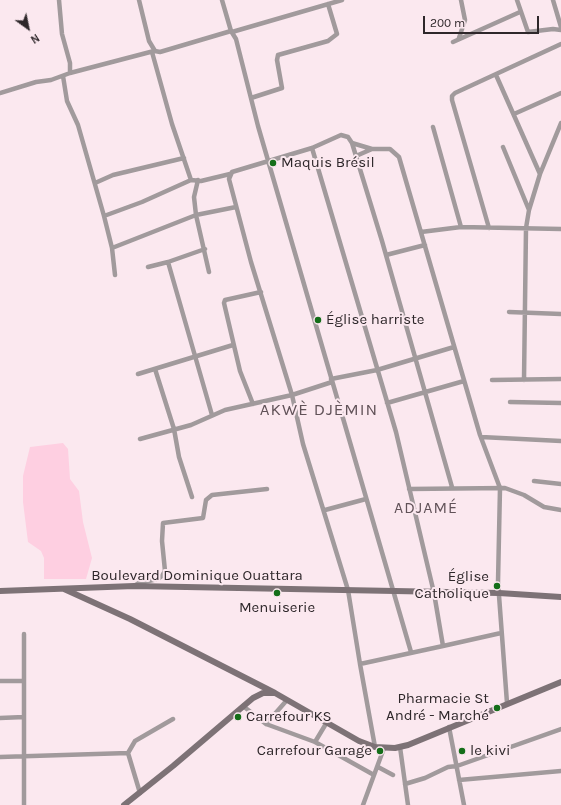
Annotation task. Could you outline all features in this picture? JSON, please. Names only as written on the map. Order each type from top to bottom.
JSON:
[{"type":"street","points":[[59,0],[62,34],[70,63],[70,73]]},
{"type":"street","points":[[139,0],[149,41],[154,51],[172,124],[191,180]]},
{"type":"street","points":[[222,0],[232,32],[236,39],[250,98],[394,592],[410,652]]},
{"type":"street","points":[[0,93],[154,51],[160,52],[342,0]]},
{"type":"street","points":[[459,38],[465,20],[461,0]]},
{"type":"street","points":[[517,0],[528,32],[553,29],[561,30]]},
{"type":"street","points":[[553,0],[561,26]]},
{"type":"street","points":[[250,98],[282,88],[277,60],[278,55],[328,41],[337,34],[328,4]]},
{"type":"street","points":[[453,42],[520,12]]},
{"type":"street","points":[[489,228],[452,100],[455,93],[561,44]]},
{"type":"street","points":[[496,75],[540,174]]},
{"type":"street","points":[[63,76],[67,101],[78,124],[104,216],[112,248],[115,275]]},
{"type":"street","points":[[514,114],[561,93]]},
{"type":"street","points":[[524,380],[526,228],[529,210],[540,174],[561,123]]},
{"type":"street","points":[[433,127],[461,227]]},
{"type":"street","points":[[104,216],[142,202],[191,180],[230,174],[312,148],[341,135],[348,137],[352,142],[386,255],[452,487]]},
{"type":"street","points":[[352,142],[372,149],[390,149],[399,157],[481,437],[500,488],[499,593],[507,703]]},
{"type":"street","points":[[503,146],[529,210]]},
{"type":"street","points":[[312,148],[387,403],[434,593],[443,646]]},
{"type":"street","points":[[356,156],[372,149]]},
{"type":"street","points":[[94,183],[113,176],[184,158]]},
{"type":"street","points":[[230,174],[229,179],[236,207],[292,395],[303,444],[325,510],[348,590],[375,747]]},
{"type":"street","points":[[198,180],[194,197],[196,214],[209,272]]},
{"type":"street","points":[[112,248],[196,214],[236,207]]},
{"type":"street","points":[[421,232],[461,227],[561,229]]},
{"type":"street","points":[[386,255],[425,245]]},
{"type":"street","points":[[148,267],[168,262],[205,249]]},
{"type":"street","points":[[168,262],[212,415]]},
{"type":"street","points":[[253,404],[233,345],[225,310],[225,300],[261,292]]},
{"type":"street","points":[[509,312],[561,314]]},
{"type":"street","points":[[138,374],[233,345]]},
{"type":"street","points":[[140,439],[191,425],[224,410],[292,395],[332,381],[416,360],[454,347]]},
{"type":"street","points":[[155,370],[174,429],[180,457],[192,497]]},
{"type":"street","points":[[492,380],[561,379]]},
{"type":"street","points":[[387,403],[464,381]]},
{"type":"street","points":[[510,402],[561,403]]},
{"type":"street","points":[[481,437],[561,442]]},
{"type":"street","points":[[534,481],[561,484]]},
{"type":"street","points":[[409,489],[452,487],[500,488],[514,490],[544,507],[561,510]]},
{"type":"street","points":[[134,586],[138,583],[158,579],[165,571],[162,541],[163,523],[203,518],[206,500],[212,495],[267,488]]},
{"type":"street","points":[[325,510],[366,500]]},
{"type":"street","name":"Boulevard Dominique Ouattara","points":[[0,591],[134,586],[434,593],[499,593],[561,597]]},
{"type":"street","points":[[62,589],[130,619],[275,693],[358,741],[375,747],[400,747],[414,743],[449,727],[561,682]]},
{"type":"street","points":[[360,664],[501,633]]},
{"type":"street","points":[[24,634],[24,805]]},
{"type":"street","points":[[0,681],[24,681]]},
{"type":"street","points":[[127,804],[243,706],[258,695],[275,693]]},
{"type":"street","points":[[266,724],[287,700]]},
{"type":"street","points":[[243,706],[266,724],[315,742],[374,775]]},
{"type":"street","points":[[0,718],[24,717]]},
{"type":"street","points":[[140,793],[128,753],[135,741],[173,719]]},
{"type":"street","points":[[315,742],[327,722]]},
{"type":"street","points":[[449,727],[464,805]]},
{"type":"street","points":[[405,784],[425,778],[448,767],[457,766],[561,729]]},
{"type":"street","points":[[400,747],[408,805]]},
{"type":"street","points":[[363,805],[384,748]]},
{"type":"street","points":[[0,757],[128,753]]},
{"type":"street","points":[[378,767],[393,775]]},
{"type":"street","points":[[459,780],[561,772]]},
{"type":"shaded area","points":[[63,443],[68,449],[70,479],[79,491],[83,522],[92,558],[86,579],[44,579],[44,558],[41,551],[28,542],[23,502],[23,476],[30,447]]},
{"type":"place","name":"Maquis Brésil","points":[[273,163]]},
{"type":"place","name":"Église harriste","points":[[318,320]]},
{"type":"place","name":"Église Catholique","points":[[497,586]]},
{"type":"place","name":"Menuiserie","points":[[277,593]]},
{"type":"place","name":"Pharmacie St André - Marché","points":[[497,708]]},
{"type":"place","name":"Carrefour KS","points":[[238,717]]},
{"type":"place","name":"Carrefour Garage","points":[[380,751]]},
{"type":"place","name":"le kivi","points":[[462,751]]},
{"type":"district","name":"AKWÈ DJÈMIN","points":[[319,410]]},
{"type":"district","name":"ADJAMÉ","points":[[426,508]]}]
